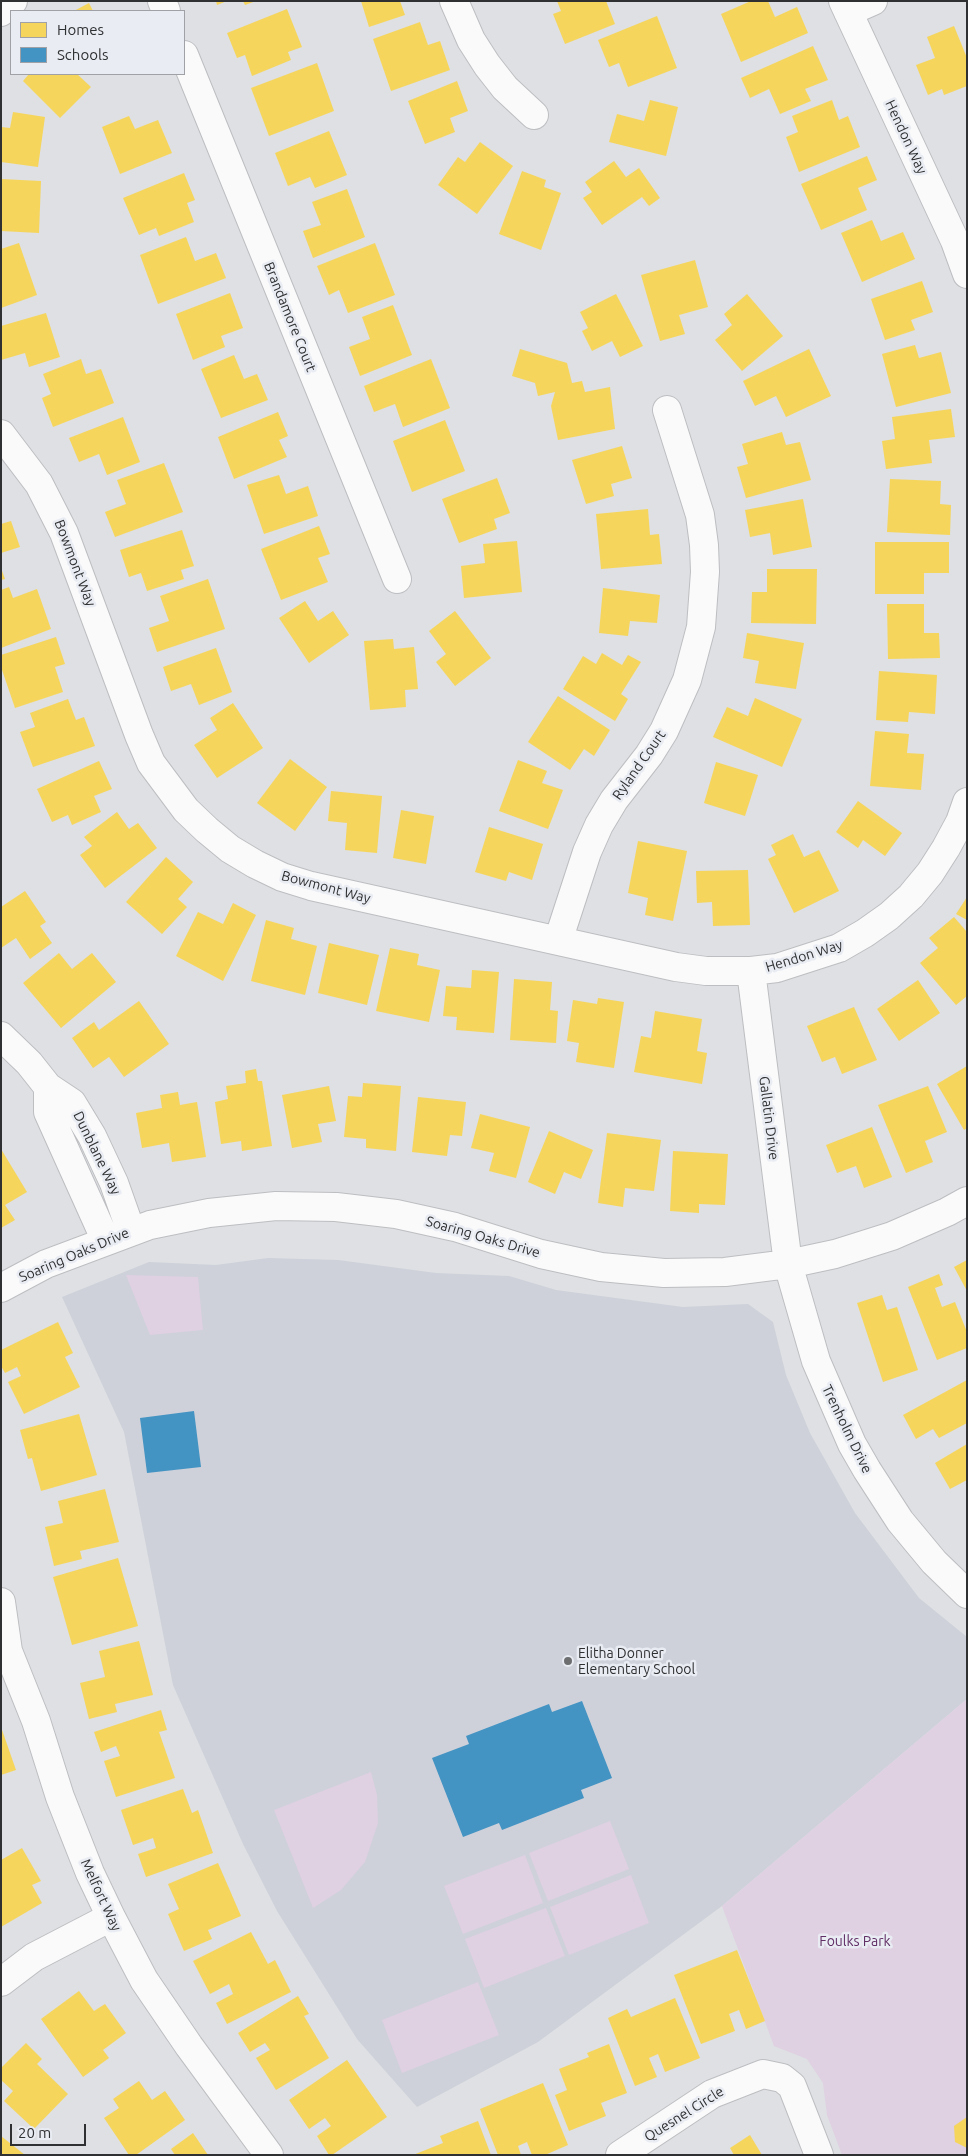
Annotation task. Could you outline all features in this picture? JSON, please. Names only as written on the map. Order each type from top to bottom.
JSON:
[{"type":"street","points":[[1,12],[13,1]]},
{"type":"street","points":[[454,1],[471,40],[487,65],[505,88],[534,115]]},
{"type":"street","points":[[845,7],[873,1]]},
{"type":"street","name":"Hendon Way","points":[[845,7],[955,241],[967,274]]},
{"type":"street","name":"Brandamore Court","points":[[185,57],[397,579]]},
{"type":"street","name":"Ryland Court","points":[[558,941],[587,852],[599,825],[614,800],[649,755],[664,731],[687,680],[701,627],[705,572],[700,516],[667,410]]},
{"type":"street","name":"Bowmont Way","points":[[1,434],[39,484],[64,533],[151,763],[186,810],[230,849],[282,877],[311,886],[676,967],[706,971],[751,972]]},
{"type":"street","name":"Hendon Way","points":[[751,972],[777,968],[839,948],[889,916],[911,896],[930,873],[951,840],[967,802]]},
{"type":"street","name":"Gallatin Drive","points":[[751,972],[788,1264]]},
{"type":"street","name":"Dunblane Way","points":[[1,1036],[29,1063],[48,1087],[72,1103],[92,1136],[114,1184],[131,1231]]},
{"type":"street","name":"Dunblane Way","points":[[48,1087],[48,1112],[106,1241]]},
{"type":"street","name":"Soaring Oaks Drive","points":[[1,1288],[46,1264],[131,1231],[209,1213],[276,1206],[336,1207],[396,1214],[455,1227],[541,1254],[601,1266],[664,1273],[725,1272],[788,1264],[835,1254],[892,1236],[947,1212],[967,1200]]},
{"type":"street","name":"Trenholm Drive","points":[[788,1264],[816,1361],[852,1444],[900,1521],[934,1562],[967,1594]]},
{"type":"street","name":"Melfort Way","points":[[1,1602],[4,1653],[36,1721],[60,1797],[90,1872],[111,1917],[144,1980],[236,2112],[269,2155]]},
{"type":"street","points":[[1,1982],[34,1958],[111,1917]]},
{"type":"street","name":"Quesnel Circle","points":[[620,2155],[712,2094],[763,2074],[782,2078],[792,2086],[819,2155]]},
{"type":"shaded area","name":"Elitha Donner Elementary School","points":[[268,1258],[338,1260],[436,1273],[509,1276],[556,1290],[683,1307],[748,1304],[773,1322],[786,1375],[810,1433],[855,1513],[919,1598],[967,1637],[967,1699],[722,1906],[538,2042],[417,2107],[357,2039],[277,1911],[243,1844],[173,1685],[124,1432],[62,1297],[149,1262],[216,1265]]},
{"type":"green space","points":[[126,1275],[198,1277],[203,1330],[150,1335]]},
{"type":"green space","name":"Foulks Park","points":[[967,1699],[967,2155],[842,2155],[827,2115],[823,2083],[807,2059],[774,2046],[722,1906]]},
{"type":"green space","points":[[371,1772],[377,1795],[378,1823],[365,1862],[341,1890],[313,1908],[274,1810]]},
{"type":"green space","points":[[610,1821],[629,1869],[548,1901],[529,1853]]},
{"type":"green space","points":[[525,1855],[543,1903],[463,1934],[444,1886]]},
{"type":"green space","points":[[631,1875],[649,1923],[569,1955],[550,1907]]},
{"type":"green space","points":[[546,1908],[565,1956],[484,1988],[465,1939]]},
{"type":"green space","points":[[478,1982],[499,2035],[402,2073],[382,2020]]},
{"type":"building: Homes","points":[[216,1],[227,1],[217,5]]},
{"type":"building: Homes","points":[[243,1],[256,1],[245,5]]},
{"type":"building: Homes","points":[[361,1],[400,1],[405,15],[369,27]]},
{"type":"building: Homes","points":[[557,1],[606,1],[615,24],[565,44],[553,14],[561,11]]},
{"type":"building: Homes","points":[[751,1],[768,1],[775,17],[797,7],[808,33],[741,62],[721,14]]},
{"type":"building: Homes","points":[[89,3],[92,10],[76,10]]},
{"type":"building: Homes","points":[[287,9],[302,47],[288,52],[291,60],[252,76],[245,55],[237,58],[227,33]]},
{"type":"building: Homes","points":[[657,16],[677,68],[628,87],[619,63],[609,67],[598,40]]},
{"type":"building: Homes","points":[[420,22],[428,45],[440,41],[450,70],[391,91],[373,39]]},
{"type":"building: Homes","points":[[954,26],[967,58],[967,86],[944,95],[942,89],[928,95],[916,65],[935,58],[927,37]]},
{"type":"building: Homes","points":[[813,46],[828,80],[805,89],[811,101],[780,114],[769,89],[750,98],[741,78]]},
{"type":"building: Homes","points":[[317,63],[334,111],[269,136],[251,88]]},
{"type":"building: Homes","points":[[28,75],[78,75],[91,87],[60,118],[23,81]]},
{"type":"building: Homes","points":[[457,81],[468,111],[450,118],[455,132],[425,144],[408,101]]},
{"type":"building: Homes","points":[[650,100],[678,107],[666,156],[609,142],[617,114],[644,121]]},
{"type":"building: Homes","points":[[832,100],[839,120],[848,116],[860,147],[799,172],[786,137],[798,132],[792,116]]},
{"type":"building: Homes","points":[[13,112],[45,117],[38,167],[1,162],[1,127],[10,128]]},
{"type":"building: Homes","points":[[129,116],[135,129],[158,120],[172,153],[120,174],[102,127]]},
{"type":"building: Homes","points":[[329,131],[347,175],[315,188],[310,177],[288,186],[275,153]]},
{"type":"building: Homes","points":[[480,142],[513,166],[477,214],[438,185],[458,157],[465,162]]},
{"type":"building: Homes","points":[[867,156],[877,180],[858,188],[867,210],[821,230],[801,184]]},
{"type":"building: Homes","points":[[614,161],[626,177],[639,168],[660,198],[649,206],[642,197],[602,225],[583,198],[592,192],[585,182]]},
{"type":"building: Homes","points":[[522,171],[546,180],[544,187],[561,193],[541,250],[499,234]]},
{"type":"building: Homes","points":[[184,173],[195,200],[187,203],[194,222],[159,236],[156,228],[139,235],[123,198]]},
{"type":"building: Homes","points":[[1,179],[41,181],[39,233],[1,231]]},
{"type":"building: Homes","points":[[347,189],[365,237],[313,258],[303,231],[321,225],[312,202]]},
{"type":"building: Homes","points":[[872,220],[881,241],[903,232],[915,259],[862,282],[841,233]]},
{"type":"building: Homes","points":[[186,237],[195,261],[216,253],[226,278],[158,304],[140,255]]},
{"type":"building: Homes","points":[[19,243],[37,295],[1,308],[1,249]]},
{"type":"building: Homes","points":[[375,243],[395,295],[348,313],[339,290],[329,295],[317,266]]},
{"type":"building: Homes","points":[[695,260],[708,307],[679,315],[685,334],[660,341],[641,275]]},
{"type":"building: Homes","points":[[922,281],[933,312],[911,320],[915,330],[885,340],[871,299]]},
{"type":"building: Homes","points":[[230,293],[243,328],[221,336],[225,347],[193,360],[176,314]]},
{"type":"building: Homes","points":[[616,294],[643,346],[620,357],[612,341],[592,351],[582,331],[588,328],[580,312]]},
{"type":"building: Homes","points":[[747,294],[783,336],[742,371],[715,340],[732,325],[724,314]]},
{"type":"building: Homes","points":[[393,305],[412,355],[360,376],[349,347],[370,339],[362,317]]},
{"type":"building: Homes","points":[[46,313],[60,357],[29,367],[25,353],[1,360],[1,326]]},
{"type":"building: Homes","points":[[915,345],[919,358],[941,352],[951,393],[896,407],[882,354]]},
{"type":"building: Homes","points":[[520,349],[567,363],[572,383],[582,381],[585,392],[610,387],[615,429],[558,440],[551,406],[555,392],[538,396],[535,383],[512,376]]},
{"type":"building: Homes","points":[[809,349],[831,396],[786,417],[776,396],[755,406],[743,381]]},
{"type":"building: Homes","points":[[234,355],[244,379],[257,374],[268,400],[221,418],[201,369]]},
{"type":"building: Homes","points":[[81,359],[86,374],[101,369],[114,403],[53,427],[42,398],[51,394],[43,374]]},
{"type":"building: Homes","points":[[431,359],[450,408],[403,427],[395,404],[374,412],[364,386]]},
{"type":"building: Homes","points":[[951,409],[955,437],[929,440],[932,463],[886,469],[882,441],[895,439],[892,417]]},
{"type":"building: Homes","points":[[278,412],[288,436],[279,440],[287,457],[234,479],[218,437]]},
{"type":"building: Homes","points":[[123,417],[140,462],[107,475],[99,454],[79,462],[69,438]]},
{"type":"building: Homes","points":[[445,420],[465,471],[412,492],[393,441]]},
{"type":"building: Homes","points":[[782,432],[786,445],[800,442],[811,480],[746,498],[737,467],[748,464],[742,444]]},
{"type":"building: Homes","points":[[622,446],[632,478],[611,484],[614,496],[586,504],[572,460]]},
{"type":"building: Homes","points":[[164,463],[183,512],[115,537],[105,512],[126,504],[117,480]]},
{"type":"building: Homes","points":[[279,475],[286,494],[308,486],[318,516],[264,534],[247,485]]},
{"type":"building: Homes","points":[[497,478],[510,513],[494,519],[497,529],[459,543],[442,499]]},
{"type":"building: Homes","points":[[890,479],[941,481],[940,504],[951,505],[950,535],[887,532]]},
{"type":"building: Homes","points":[[803,499],[812,547],[773,555],[770,533],[750,537],[745,510]]},
{"type":"building: Homes","points":[[648,509],[650,535],[659,534],[662,564],[601,569],[596,514]]},
{"type":"building: Homes","points":[[11,521],[20,547],[1,553],[1,524]]},
{"type":"building: Homes","points":[[319,526],[330,554],[318,558],[328,582],[281,600],[261,549]]},
{"type":"building: Homes","points":[[182,530],[194,566],[181,570],[184,579],[147,591],[141,573],[129,577],[120,550]]},
{"type":"building: Homes","points":[[517,541],[522,592],[464,598],[461,566],[485,563],[483,544]]},
{"type":"building: Homes","points":[[875,542],[949,542],[949,573],[924,573],[924,594],[875,594]]},
{"type":"building: Homes","points":[[1,568],[5,579],[1,580]]},
{"type":"building: Homes","points":[[767,569],[817,569],[816,624],[751,623],[752,592],[767,592]]},
{"type":"building: Homes","points":[[208,579],[225,629],[157,652],[149,628],[169,621],[160,596]]},
{"type":"building: Homes","points":[[9,587],[13,598],[37,589],[51,629],[1,648],[1,590]]},
{"type":"building: Homes","points":[[603,588],[660,595],[657,623],[630,621],[628,636],[599,633]]},
{"type":"building: Homes","points":[[305,601],[318,621],[333,611],[349,635],[309,663],[279,618]]},
{"type":"building: Homes","points":[[887,604],[924,604],[924,633],[939,633],[940,658],[888,659]]},
{"type":"building: Homes","points":[[455,611],[491,658],[455,686],[436,662],[446,654],[429,631]]},
{"type":"building: Homes","points":[[747,633],[804,643],[796,689],[755,683],[759,661],[743,658]]},
{"type":"building: Homes","points":[[56,637],[65,664],[55,667],[63,692],[15,708],[1,667],[1,655]]},
{"type":"building: Homes","points":[[393,639],[394,649],[414,647],[418,689],[405,690],[406,707],[370,710],[364,641]]},
{"type":"building: Homes","points":[[216,648],[232,692],[199,705],[191,684],[171,691],[163,667]]},
{"type":"building: Homes","points":[[602,653],[622,665],[628,655],[641,662],[621,694],[628,699],[615,721],[563,689],[583,656],[596,664]]},
{"type":"building: Homes","points":[[879,671],[937,675],[935,714],[909,712],[908,722],[876,720]]},
{"type":"building: Homes","points":[[558,696],[610,730],[594,756],[584,749],[570,770],[528,742]]},
{"type":"building: Homes","points":[[755,698],[802,719],[782,767],[713,737],[727,707],[748,716]]},
{"type":"building: Homes","points":[[68,699],[76,720],[84,717],[95,746],[33,767],[20,732],[35,727],[30,713]]},
{"type":"building: Homes","points":[[233,703],[263,748],[217,778],[194,745],[217,730],[210,718]]},
{"type":"building: Homes","points":[[875,731],[909,734],[907,753],[924,754],[921,790],[870,786]]},
{"type":"building: Homes","points":[[290,759],[327,787],[295,831],[257,803]]},
{"type":"building: Homes","points":[[518,760],[547,771],[542,783],[563,790],[548,829],[499,811]]},
{"type":"building: Homes","points":[[99,761],[112,789],[94,796],[101,812],[72,825],[68,815],[52,822],[37,789]]},
{"type":"building: Homes","points":[[716,762],[758,775],[745,816],[704,803]]},
{"type":"building: Homes","points":[[331,791],[382,796],[377,853],[345,850],[347,823],[328,821]]},
{"type":"building: Homes","points":[[858,801],[902,833],[885,856],[863,840],[858,848],[836,832]]},
{"type":"building: Homes","points":[[401,810],[434,816],[426,864],[393,858]]},
{"type":"building: Homes","points":[[117,812],[129,829],[138,823],[157,848],[105,888],[80,855],[92,846],[84,837]]},
{"type":"building: Homes","points":[[489,827],[543,844],[532,880],[509,872],[506,881],[475,872]]},
{"type":"building: Homes","points":[[793,834],[804,857],[819,850],[839,891],[794,913],[768,859],[776,855],[771,845]]},
{"type":"building: Homes","points":[[638,841],[687,851],[673,921],[645,915],[648,898],[628,893]]},
{"type":"building: Homes","points":[[166,857],[193,882],[178,899],[187,907],[162,934],[126,902]]},
{"type":"building: Homes","points":[[748,870],[750,925],[713,926],[712,902],[697,903],[696,871]]},
{"type":"building: Homes","points":[[25,891],[46,922],[40,926],[52,943],[30,959],[16,938],[1,948],[1,907]]},
{"type":"building: Homes","points":[[967,897],[967,920],[956,914]]},
{"type":"building: Homes","points":[[233,903],[256,915],[223,981],[176,956],[198,912],[223,924]]},
{"type":"building: Homes","points":[[954,917],[967,932],[967,996],[956,1005],[920,963],[938,948],[929,938]]},
{"type":"building: Homes","points":[[266,920],[294,928],[291,939],[317,946],[305,995],[251,981]]},
{"type":"building: Homes","points":[[329,943],[379,955],[367,1005],[318,993]]},
{"type":"building: Homes","points":[[390,948],[419,954],[417,965],[440,970],[429,1022],[376,1011]]},
{"type":"building: Homes","points":[[59,953],[72,969],[92,953],[116,982],[61,1028],[23,983]]},
{"type":"building: Homes","points":[[472,970],[499,972],[494,1033],[456,1030],[457,1017],[443,1016],[446,986],[471,988]]},
{"type":"building: Homes","points":[[514,979],[552,982],[550,1010],[558,1011],[556,1043],[510,1040]]},
{"type":"building: Homes","points":[[918,980],[940,1013],[899,1041],[877,1009]]},
{"type":"building: Homes","points":[[598,998],[624,1002],[614,1068],[576,1062],[579,1043],[567,1041],[573,1000],[597,1004]]},
{"type":"building: Homes","points":[[139,1001],[169,1044],[124,1077],[109,1057],[93,1068],[72,1038],[94,1022],[99,1030]]},
{"type":"building: Homes","points":[[854,1007],[877,1060],[842,1074],[835,1057],[822,1062],[807,1026]]},
{"type":"building: Homes","points":[[655,1011],[702,1019],[697,1051],[707,1053],[702,1084],[634,1072],[641,1036],[651,1038]]},
{"type":"building: Homes","points":[[967,1066],[967,1128],[964,1130],[937,1084]]},
{"type":"building: Homes","points":[[256,1069],[258,1081],[262,1081],[272,1146],[242,1151],[241,1141],[221,1144],[215,1102],[228,1099],[226,1086],[246,1083],[245,1071]]},
{"type":"building: Homes","points":[[363,1083],[401,1086],[396,1151],[366,1148],[366,1139],[344,1137],[348,1096],[362,1097]]},
{"type":"building: Homes","points":[[329,1086],[336,1121],[318,1124],[322,1142],[292,1148],[282,1095]]},
{"type":"building: Homes","points":[[928,1086],[947,1132],[925,1141],[933,1162],[906,1173],[878,1105]]},
{"type":"building: Homes","points":[[178,1092],[180,1105],[197,1102],[206,1157],[172,1162],[169,1143],[142,1148],[136,1113],[162,1108],[160,1095]]},
{"type":"building: Homes","points":[[418,1097],[466,1102],[462,1136],[450,1135],[447,1156],[412,1152]]},
{"type":"building: Homes","points":[[480,1114],[530,1127],[516,1178],[489,1171],[494,1153],[471,1148]]},
{"type":"building: Homes","points":[[872,1127],[892,1177],[864,1188],[856,1166],[837,1173],[826,1145]]},
{"type":"building: Homes","points":[[549,1131],[593,1150],[581,1179],[564,1172],[555,1194],[528,1182]]},
{"type":"building: Homes","points":[[607,1133],[661,1140],[654,1191],[625,1188],[623,1207],[598,1203]]},
{"type":"building: Homes","points":[[1,1149],[27,1192],[5,1205],[15,1220],[1,1228]]},
{"type":"building: Homes","points":[[673,1151],[728,1154],[725,1205],[699,1204],[699,1213],[670,1211]]},
{"type":"building: Homes","points":[[967,1260],[967,1291],[954,1267]]},
{"type":"building: Homes","points":[[939,1274],[943,1285],[935,1288],[942,1307],[955,1302],[967,1332],[967,1348],[937,1360],[908,1287]]},
{"type":"building: Homes","points":[[882,1295],[887,1310],[897,1307],[918,1370],[883,1382],[857,1303]]},
{"type":"building: Homes","points":[[58,1322],[73,1353],[65,1357],[80,1387],[24,1414],[8,1382],[21,1376],[17,1367],[5,1373],[1,1366],[1,1350]]},
{"type":"building: Homes","points":[[967,1380],[967,1423],[939,1438],[933,1429],[916,1439],[903,1415]]},
{"type":"building: Homes","points":[[79,1414],[97,1475],[41,1491],[32,1458],[28,1459],[20,1430]]},
{"type":"building: Homes","points":[[967,1444],[967,1480],[950,1489],[935,1463]]},
{"type":"building: Homes","points":[[105,1489],[119,1542],[80,1551],[82,1559],[54,1566],[45,1527],[63,1523],[58,1501]]},
{"type":"building: Homes","points":[[118,1558],[138,1626],[72,1645],[53,1577]]},
{"type":"building: Homes","points":[[139,1641],[153,1695],[115,1704],[117,1712],[89,1719],[80,1683],[105,1677],[99,1651]]},
{"type":"building: Homes","points":[[161,1710],[167,1730],[159,1732],[175,1778],[116,1797],[104,1761],[120,1756],[116,1746],[101,1752],[94,1732]]},
{"type":"building: Homes","points":[[1,1727],[16,1770],[1,1775]]},
{"type":"building: Homes","points":[[183,1789],[192,1813],[198,1810],[213,1853],[146,1877],[138,1854],[156,1848],[153,1838],[133,1845],[121,1810]]},
{"type":"building: Homes","points":[[22,1848],[41,1881],[32,1885],[42,1903],[1,1927],[1,1860]]},
{"type":"building: Homes","points":[[218,1863],[241,1916],[208,1930],[212,1939],[184,1951],[168,1914],[179,1909],[168,1884]]},
{"type":"building: Homes","points":[[251,1932],[268,1964],[275,1960],[291,1992],[227,2024],[216,2003],[233,1994],[229,1984],[210,1994],[193,1961]]},
{"type":"building: Homes","points":[[737,1950],[765,2021],[746,2029],[739,2010],[729,2014],[735,2031],[701,2044],[674,1975]]},
{"type":"building: Homes","points":[[79,1991],[94,2011],[105,2004],[126,2033],[103,2050],[109,2058],[83,2077],[41,2019]]},
{"type":"building: Homes","points":[[298,1996],[309,2014],[304,2016],[329,2058],[276,2090],[256,2058],[270,2050],[265,2043],[250,2052],[238,2033]]},
{"type":"building: Homes","points":[[675,1998],[700,2058],[665,2072],[658,2054],[649,2058],[657,2077],[635,2086],[608,2018],[627,2009],[631,2017]]},
{"type":"building: Homes","points":[[26,2043],[42,2059],[37,2064],[68,2094],[34,2129],[4,2101],[13,2091],[1,2080],[1,2068]]},
{"type":"building: Homes","points":[[609,2044],[627,2093],[601,2103],[606,2116],[569,2131],[555,2095],[567,2090],[559,2069],[589,2057],[587,2053]]},
{"type":"building: Homes","points":[[347,2060],[387,2117],[332,2155],[329,2155],[317,2136],[331,2126],[325,2118],[309,2129],[289,2100]]},
{"type":"building: Homes","points":[[139,2081],[152,2100],[165,2091],[185,2120],[136,2155],[129,2155],[104,2118],[119,2108],[113,2099]]},
{"type":"building: Homes","points":[[543,2083],[568,2145],[545,2155],[532,2155],[527,2142],[518,2146],[521,2155],[498,2155],[480,2109]]},
{"type":"building: Homes","points":[[967,2117],[967,2148],[955,2142],[954,2126]]},
{"type":"building: Homes","points":[[478,2121],[491,2155],[413,2155],[443,2143],[440,2136]]},
{"type":"building: Homes","points":[[193,2133],[208,2155],[175,2155],[171,2149]]},
{"type":"building: Homes","points":[[750,2135],[762,2155],[734,2155],[730,2148]]},
{"type":"building: Homes","points":[[1,2136],[25,2155],[1,2155]]},
{"type":"building: Schools","points":[[194,1411],[201,1467],[147,1473],[140,1418]]},
{"type":"building: Schools","points":[[582,1701],[612,1778],[581,1790],[584,1798],[502,1830],[499,1823],[463,1837],[432,1758],[469,1744],[466,1736],[549,1704],[552,1712]]},
{"type":"place","name":"Elitha Donner Elementary School","points":[[568,1661]]}]
